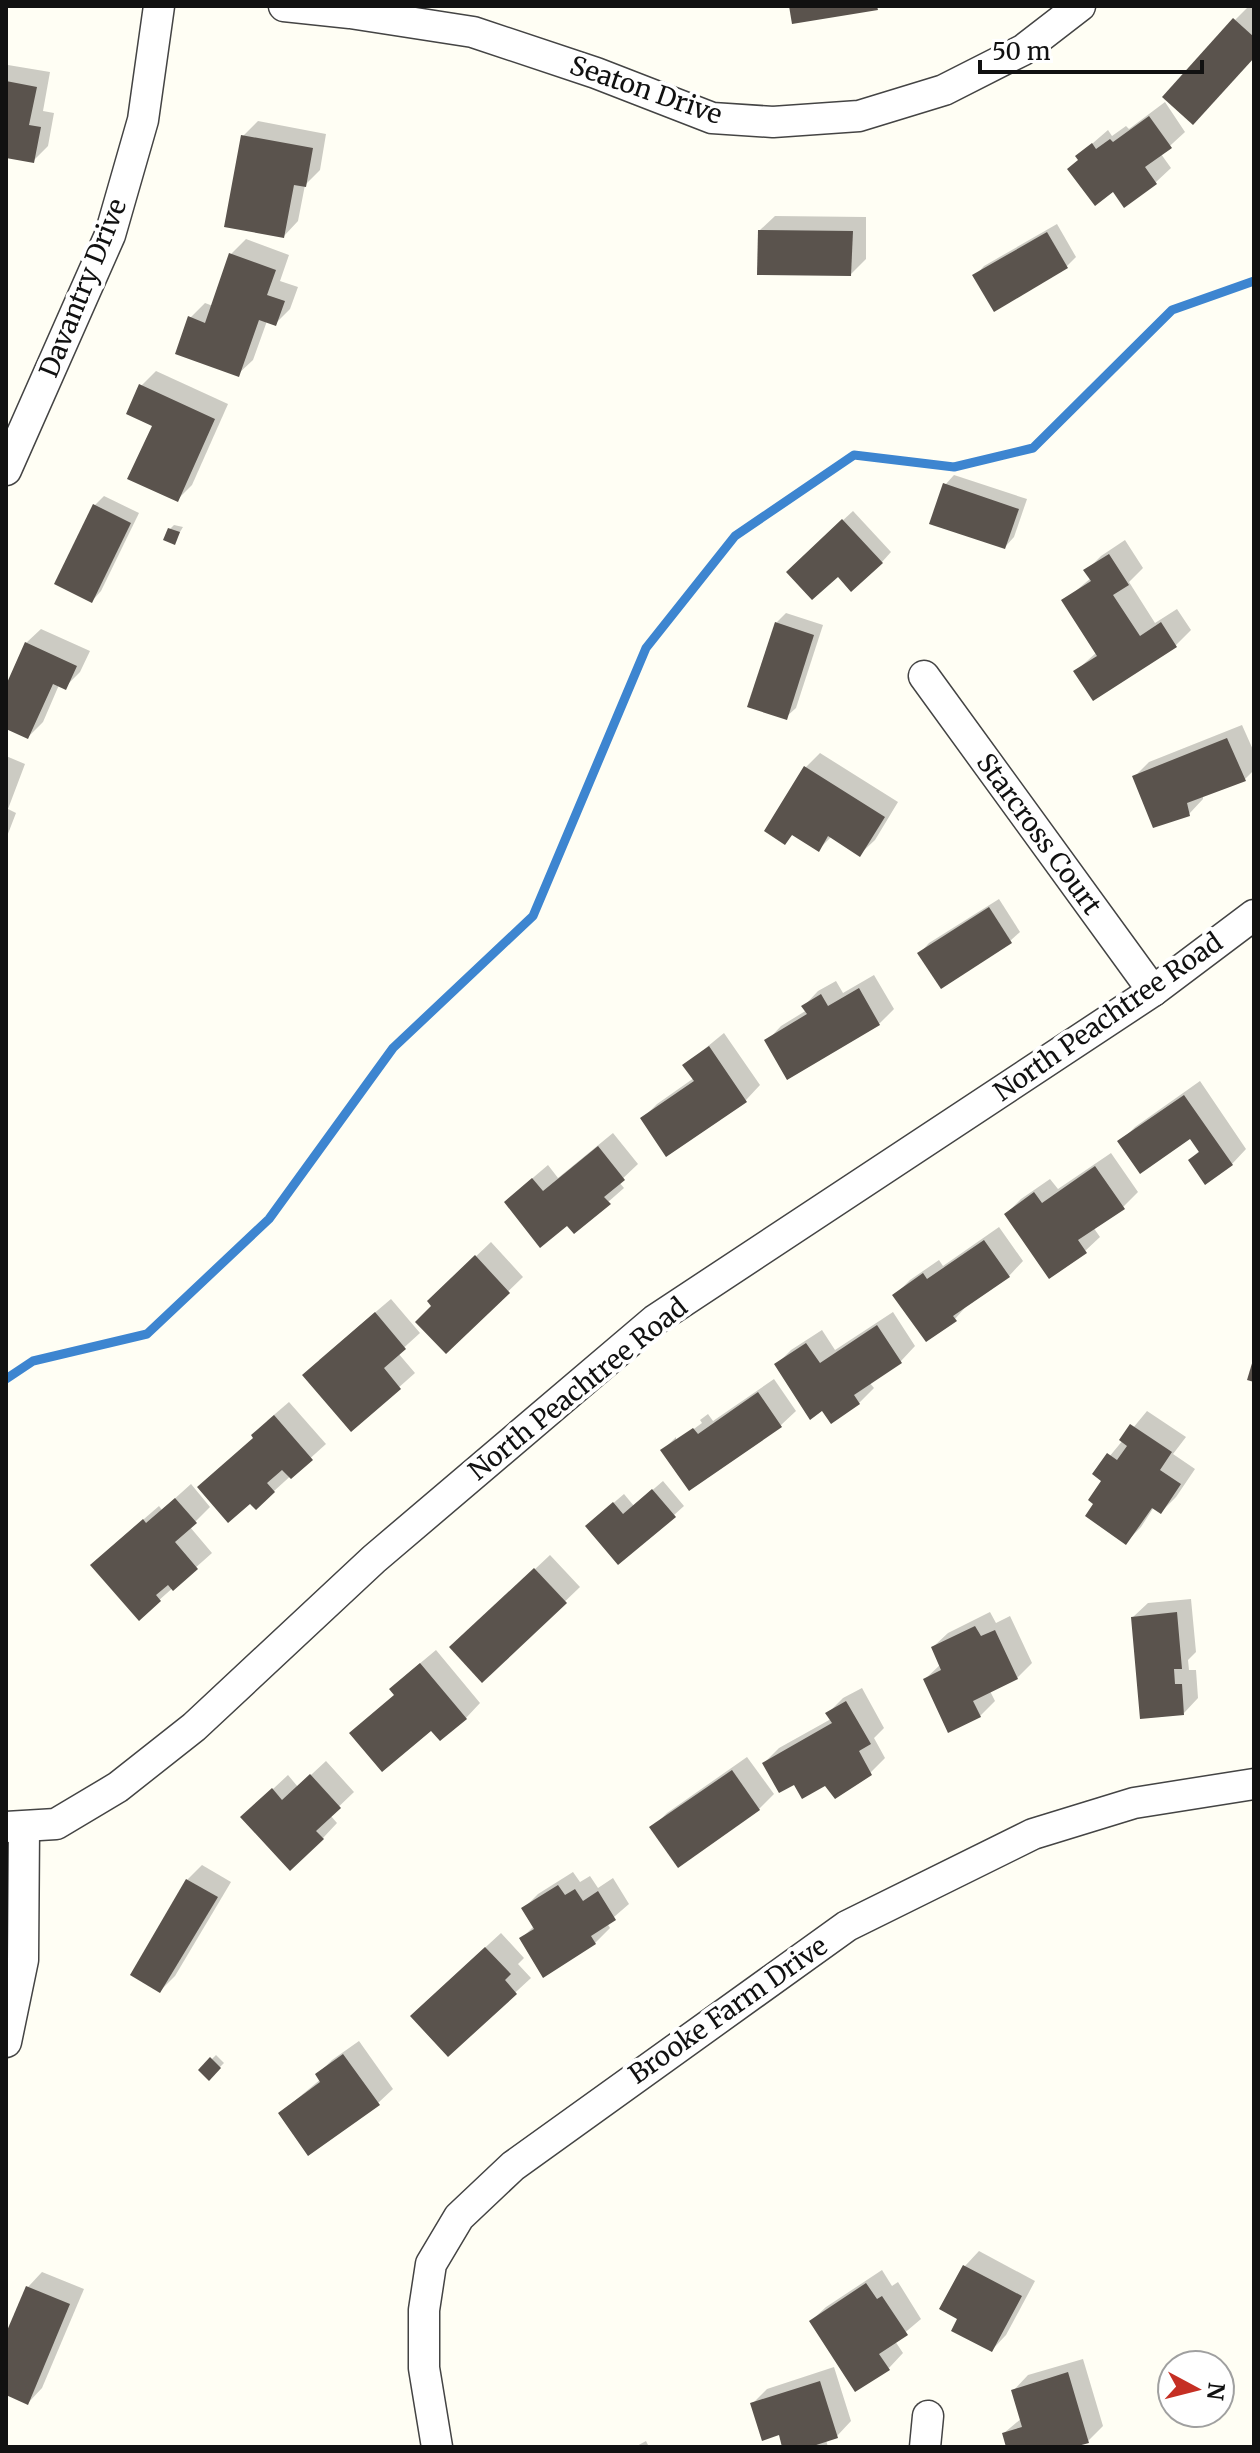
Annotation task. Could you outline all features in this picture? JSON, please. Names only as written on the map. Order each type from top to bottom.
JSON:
[{"type":"street","name":"Davantry Drive","points":[[6,470],[110,235],[143,120],[159,6]]},
{"type":"street","name":"Seaton Drive","points":[[284,6],[350,13],[475,19],[596,73],[712,118],[773,122],[859,116],[944,90],[1023,50],[1080,6]]},
{"type":"street","name":"Starcross Court","points":[[924,676],[1153,991]]},
{"type":"street","name":"North Peachtree Road","points":[[15,1827],[56,1824],[118,1787],[194,1727],[374,1559],[655,1320],[1153,991],[1254,915]]},
{"type":"street","name":"Brooke Farm Drive","points":[[437,2447],[424,2368],[424,2310],[431,2264],[459,2217],[513,2166],[847,1926],[1033,1834],[1134,1803],[1254,1784]]},
{"type":"street","points":[[6,2042],[23,1960],[15,1827]]},
{"type":"street","points":[[925,2447],[928,2416]]},
{"type":"building","points":[[789,6],[877,6],[878,10],[792,24]]},
{"type":"building","points":[[1233,18],[1254,37],[1254,58],[1193,125],[1162,97]]},
{"type":"building","points":[[6,81],[37,87],[29,125],[41,127],[34,163],[6,158]]},
{"type":"building","points":[[1149,116],[1172,148],[1145,167],[1157,184],[1124,208],[1113,192],[1095,206],[1067,169],[1078,160],[1075,156],[1092,143],[1096,149],[1110,139],[1113,142]]},
{"type":"building","points":[[241,135],[313,148],[306,187],[294,185],[284,238],[224,227]]},
{"type":"building","points":[[758,230],[853,231],[851,276],[757,275]]},
{"type":"building","points":[[1047,232],[1068,268],[994,312],[972,275]]},
{"type":"building","points":[[229,253],[276,270],[267,295],[285,301],[276,326],[259,320],[239,377],[175,354],[188,316],[205,323]]},
{"type":"building","points":[[139,384],[215,419],[178,502],[127,479],[152,426],[126,414]]},
{"type":"building","points":[[943,483],[1019,509],[1005,549],[929,524]]},
{"type":"building","points":[[93,504],[131,523],[92,603],[54,584]]},
{"type":"building","points":[[842,519],[883,563],[851,592],[838,577],[812,600],[786,572]]},
{"type":"building","points":[[168,528],[180,532],[175,545],[163,540]]},
{"type":"building","points":[[1109,554],[1129,585],[1113,595],[1140,636],[1161,622],[1177,647],[1093,701],[1073,671],[1097,656],[1061,600],[1091,581],[1083,570]]},
{"type":"building","points":[[775,622],[814,635],[787,720],[747,707]]},
{"type":"building","points":[[25,642],[77,666],[66,690],[53,684],[28,739],[6,729],[6,685]]},
{"type":"building","points":[[1227,738],[1246,781],[1187,803],[1190,816],[1153,828],[1132,776]]},
{"type":"building","points":[[804,766],[885,817],[860,857],[828,836],[819,852],[792,835],[785,845],[764,831]]},
{"type":"building","points":[[989,907],[1012,943],[941,989],[917,953]]},
{"type":"building","points":[[859,988],[880,1025],[787,1080],[764,1040],[807,1014],[801,1006],[821,994],[828,1006]]},
{"type":"building","points":[[709,1046],[747,1102],[666,1157],[640,1118],[694,1081],[682,1065]]},
{"type":"building","points":[[1184,1095],[1233,1165],[1205,1185],[1188,1160],[1199,1152],[1190,1139],[1140,1174],[1117,1141]]},
{"type":"building","points":[[598,1146],[625,1180],[604,1197],[611,1204],[574,1234],[567,1226],[540,1248],[504,1202],[532,1178],[543,1191]]},
{"type":"building","points":[[1095,1166],[1125,1209],[1078,1240],[1087,1253],[1049,1279],[1004,1214],[1034,1192],[1042,1203]]},
{"type":"building","points":[[984,1240],[1010,1277],[953,1316],[957,1321],[926,1342],[892,1295],[923,1273],[927,1279]]},
{"type":"building","points":[[475,1255],[510,1293],[446,1354],[415,1322],[431,1306],[427,1301]]},
{"type":"building","points":[[375,1312],[406,1349],[384,1368],[401,1389],[351,1432],[302,1375]]},
{"type":"building","points":[[877,1325],[902,1363],[854,1395],[860,1404],[831,1424],[822,1411],[810,1420],[774,1364],[806,1343],[820,1363]]},
{"type":"building","points":[[1254,1360],[1254,1382],[1247,1380]]},
{"type":"building","points":[[758,1392],[782,1427],[689,1491],[660,1450],[693,1428],[698,1434]]},
{"type":"building","points":[[274,1415],[313,1460],[291,1479],[282,1470],[267,1483],[275,1492],[256,1510],[250,1504],[228,1523],[197,1487],[253,1438],[251,1435]]},
{"type":"building","points":[[1130,1424],[1172,1452],[1160,1470],[1181,1484],[1161,1514],[1152,1508],[1126,1545],[1085,1516],[1093,1504],[1088,1500],[1101,1481],[1092,1474],[1107,1453],[1117,1460],[1127,1446],[1119,1440]]},
{"type":"building","points":[[652,1489],[676,1517],[618,1565],[585,1526],[613,1502],[623,1514]]},
{"type":"building","points":[[175,1498],[197,1523],[175,1542],[198,1569],[173,1591],[168,1585],[156,1595],[161,1601],[139,1621],[90,1565],[143,1519],[146,1523]]},
{"type":"building","points":[[534,1568],[567,1603],[482,1683],[449,1647]]},
{"type":"building","points":[[1177,1612],[1182,1669],[1174,1669],[1175,1684],[1182,1684],[1184,1715],[1140,1719],[1131,1617]]},
{"type":"building","points":[[975,1626],[981,1636],[995,1630],[1018,1679],[973,1701],[981,1717],[948,1733],[923,1679],[941,1670],[931,1647]]},
{"type":"building","points":[[420,1663],[467,1719],[440,1741],[431,1731],[382,1772],[349,1733],[394,1695],[389,1689]]},
{"type":"building","points":[[846,1701],[871,1744],[859,1751],[872,1775],[835,1799],[825,1786],[802,1799],[794,1785],[779,1793],[762,1763],[832,1723],[825,1713]]},
{"type":"building","points":[[732,1770],[760,1810],[678,1868],[649,1827]]},
{"type":"building","points":[[310,1774],[341,1808],[316,1831],[324,1839],[290,1871],[240,1817],[272,1788],[282,1800]]},
{"type":"building","points":[[186,1879],[218,1897],[160,1993],[130,1975]]},
{"type":"building","points":[[558,1885],[565,1895],[575,1889],[583,1901],[598,1891],[616,1920],[591,1936],[596,1944],[543,1978],[519,1938],[534,1929],[521,1908]]},
{"type":"building","points":[[485,1947],[511,1974],[505,1980],[517,1994],[448,2057],[410,2016]]},
{"type":"building","points":[[343,2054],[380,2105],[308,2156],[278,2113],[320,2082],[315,2074]]},
{"type":"building","points":[[210,2057],[221,2068],[209,2081],[198,2070]]},
{"type":"building","points":[[963,2265],[1022,2296],[992,2352],[951,2331],[957,2319],[939,2309]]},
{"type":"building","points":[[866,2283],[877,2299],[882,2296],[908,2335],[879,2354],[890,2370],[855,2392],[809,2321]]},
{"type":"building","points":[[26,2286],[70,2304],[28,2405],[6,2395],[6,2333]]},
{"type":"building","points":[[1068,2372],[1089,2443],[1074,2447],[1006,2447],[1002,2433],[1022,2427],[1011,2390]]},
{"type":"building","points":[[820,2381],[838,2438],[810,2447],[782,2447],[779,2435],[762,2441],[750,2403]]},
{"type":"waterway","points":[[6,1379],[33,1361],[147,1334],[269,1219],[393,1048],[533,916],[646,648],[735,536],[854,455],[954,467],[1033,448],[1172,310],[1254,281]]}]
